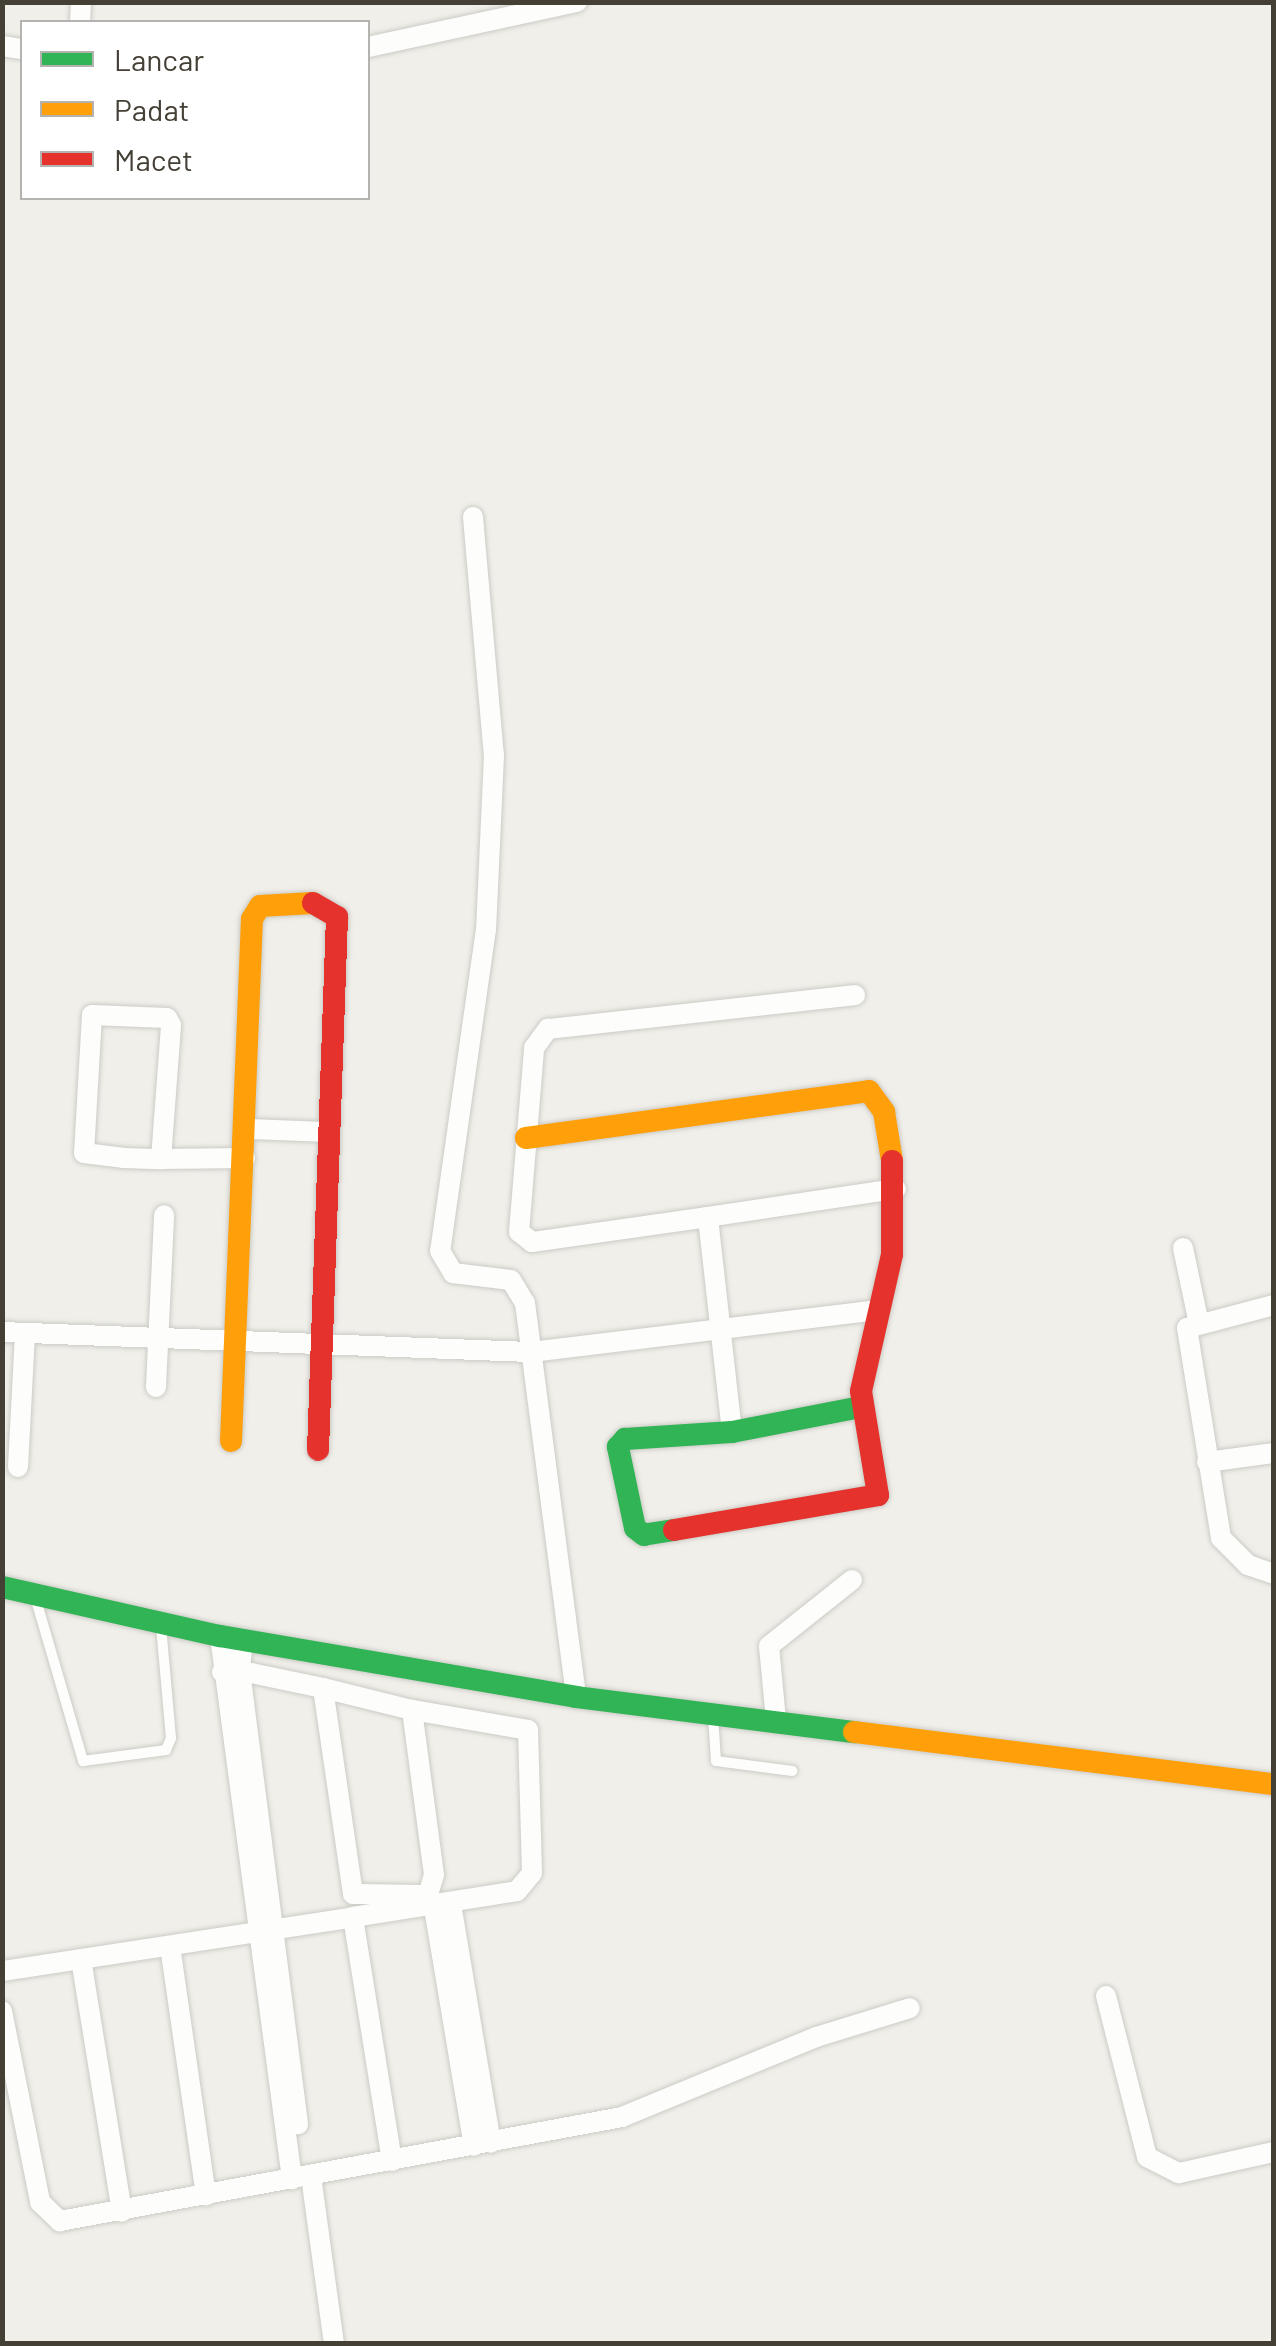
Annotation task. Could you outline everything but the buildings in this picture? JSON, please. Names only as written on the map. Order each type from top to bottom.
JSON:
[{"type":"street","points":[[370,47],[578,2]]},
{"type":"street","points":[[474,518],[494,755],[486,929],[440,1251],[453,1273],[499,1276],[519,1288],[576,1696]]},
{"type":"street","points":[[232,1441],[248,1129],[253,910],[321,903],[336,917],[318,1450]]},
{"type":"street","points":[[854,995],[548,1028],[534,1048],[526,1138],[524,1239],[896,1189]]},
{"type":"street","points":[[161,1159],[171,1025],[158,1017],[92,1015],[84,1153],[161,1159],[246,1158]]},
{"type":"street","points":[[526,1138],[858,1088],[879,1099],[896,1189],[862,1407],[882,1487],[868,1501],[639,1532],[621,1442],[732,1432],[862,1407]]},
{"type":"street","points":[[248,1129],[326,1132]]},
{"type":"street","points":[[156,1387],[164,1215]]},
{"type":"street","points":[[708,1217],[726,1326],[732,1432]]},
{"type":"street","points":[[1182,1248],[1198,1319]]},
{"type":"street","points":[[1274,1304],[1198,1319],[1187,1328],[1207,1462],[1228,1550],[1274,1574]]},
{"type":"street","points":[[2,1332],[530,1352],[877,1310]]},
{"type":"street","points":[[18,1467],[25,1332]]},
{"type":"street","points":[[1207,1462],[1274,1453]]},
{"type":"street","points":[[776,1720],[769,1646],[852,1580]]},
{"type":"street","points":[[2,1587],[232,1638],[576,1696],[713,1709],[1274,1784]]},
{"type":"street","points":[[232,1638],[231,1671],[264,1932],[334,2344]]},
{"type":"street","points":[[2,1971],[442,1906],[518,1890],[530,1880],[533,1739],[520,1727],[412,1710],[231,1671]]},
{"type":"street","points":[[323,1688],[348,1883],[362,1900],[428,1895],[434,1887],[412,1710]]},
{"type":"street","points":[[442,1906],[482,2144]]},
{"type":"street","points":[[353,1917],[392,2161]]},
{"type":"street","points":[[170,1946],[206,2195]]},
{"type":"street","points":[[81,1958],[122,2212]]},
{"type":"street","points":[[1106,1996],[1146,2157],[1178,2173],[1274,2152]]},
{"type":"street","points":[[2,2011],[43,2210],[60,2221],[622,2118],[816,2037],[910,2008]]},
{"type":"lane","points":[[34,1594],[82,1761],[166,1750],[171,1738],[161,1624]]},
{"type":"lane","points":[[713,1709],[716,1761],[792,1771]]},
{"type":"traffic: fast","points":[[674,1530],[644,1535],[635,1528],[618,1447],[625,1439],[732,1432],[861,1407]]},
{"type":"traffic: fast","points":[[2,1587],[220,1636],[576,1697],[854,1732]]},
{"type":"traffic: slow","points":[[231,1441],[252,919],[260,906],[313,903]]},
{"type":"traffic: slow","points":[[526,1138],[869,1091],[884,1112],[892,1161]]},
{"type":"traffic: slow","points":[[854,1732],[1274,1784]]},
{"type":"traffic: jam","points":[[313,903],[337,917],[318,1450]]},
{"type":"traffic: jam","points":[[674,1530],[878,1495],[861,1391],[892,1254],[892,1161]]}]
